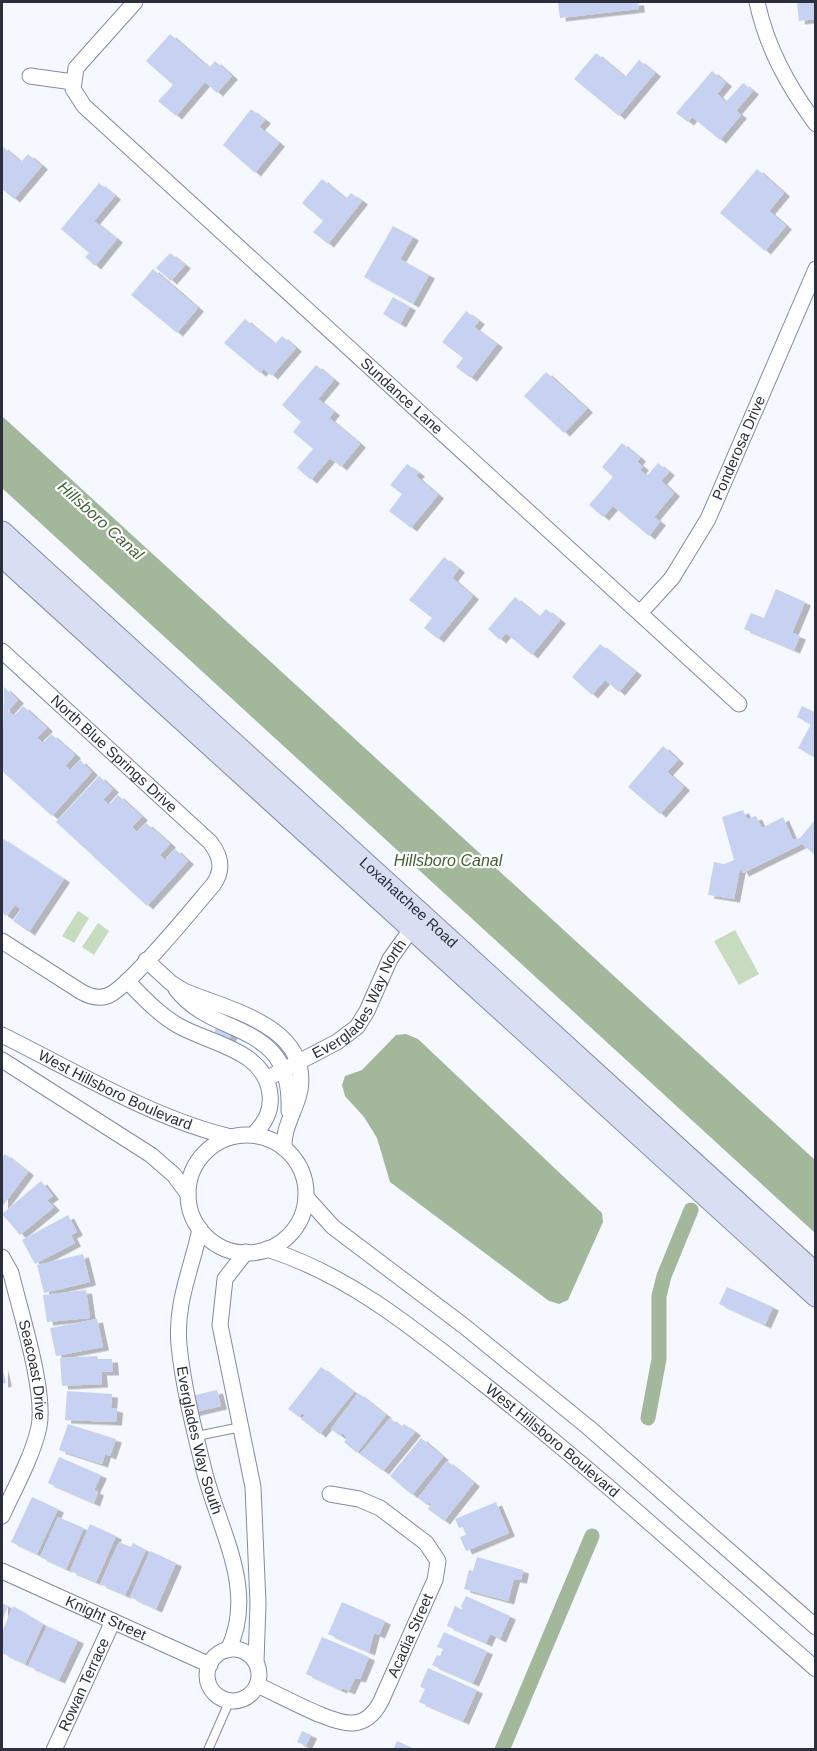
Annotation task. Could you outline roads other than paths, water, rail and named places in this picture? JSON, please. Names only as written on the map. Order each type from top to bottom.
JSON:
[{"type":"main road","name":"Loxahatchee Road","points":[[2,532],[816,1274]]},
{"type":"main road","name":"Loxahatchee Road","points":[[2,556],[816,1296]]},
{"type":"street","points":[[30,76],[73,82],[76,68],[135,2]]},
{"type":"street","points":[[757,2],[766,36],[779,67],[816,124]]},
{"type":"street","name":"Sundance Lane","points":[[73,82],[77,98],[84,106],[739,704]]},
{"type":"street","name":"Ponderosa Drive","points":[[640,613],[672,578],[708,519],[816,269]]},
{"type":"street","name":"North Blue Springs Drive","points":[[2,651],[215,848],[220,861],[219,874],[213,885],[146,960]]},
{"type":"street","name":"Everglades Way North","points":[[266,1078],[344,1038],[357,1027],[370,1005],[390,959],[412,928]]},
{"type":"street","points":[[2,941],[80,991],[99,997],[116,991],[146,960]]},
{"type":"street","name":"Everglades Way North","points":[[146,960],[171,983],[257,1037],[272,1052],[283,1070],[288,1089],[289,1117],[284,1148]]},
{"type":"street","points":[[127,981],[168,1019],[244,1055],[266,1078],[270,1108],[265,1122],[253,1135]]},
{"type":"street","points":[[198,1035],[209,1008]]},
{"type":"street","name":"Everglades Way North","points":[[209,1008],[272,1029],[288,1044],[299,1062],[300,1089],[289,1117]]},
{"type":"street","name":"West Hillsboro Boulevard","points":[[2,1035],[151,1108],[205,1130],[231,1137]]},
{"type":"street","name":"West Hillsboro Boulevard","points":[[2,1060],[151,1155],[174,1175],[188,1194]]},
{"type":"street","points":[[253,1135],[284,1148],[301,1170],[306,1197],[297,1225],[284,1239],[267,1249],[246,1252],[220,1247],[206,1237],[191,1213],[188,1194],[192,1171],[200,1158],[216,1143],[231,1137],[253,1135]]},
{"type":"street","points":[[306,1197],[333,1227],[464,1326],[580,1420],[816,1627]]},
{"type":"street","name":"Everglades Way South","points":[[200,1229],[184,1282],[178,1325],[183,1373],[204,1469],[238,1584],[238,1621],[235,1636],[228,1650]]},
{"type":"street","name":"West Hillsboro Boulevard","points":[[267,1249],[309,1265],[355,1289],[428,1340],[584,1466],[816,1669]]},
{"type":"street","points":[[246,1252],[225,1279],[220,1314],[221,1337],[241,1427],[254,1501],[258,1603],[256,1662],[259,1669],[257,1685],[243,1699],[230,1700],[218,1695],[209,1684],[210,1665],[221,1653],[228,1650],[244,1652],[256,1662]]},
{"type":"street","name":"Seacoast Drive","points":[[2,1257],[11,1273],[41,1401],[39,1424],[33,1449],[2,1516]]},
{"type":"street","name":"Acadia Street","points":[[257,1685],[336,1720],[351,1723],[364,1720],[374,1713],[381,1701],[435,1580],[438,1562],[426,1543],[374,1504],[330,1494]]},
{"type":"street","name":"Knight Street","points":[[2,1570],[210,1665]]},
{"type":"street","name":"Rowan Terrace","points":[[54,1749],[112,1621]]},
{"type":"lane","points":[[197,1436],[241,1427]]},
{"type":"lane","points":[[208,1749],[230,1700]]},
{"type":"water","name":"Hillsboro Canal","points":[[2,416],[815,1160],[815,1233],[2,488]]},
{"type":"water","points":[[406,1034],[418,1039],[602,1213],[603,1222],[568,1300],[559,1304],[549,1301],[390,1182],[377,1138],[364,1117],[345,1096],[342,1085],[345,1076],[362,1070],[396,1035]]},
{"type":"waterway","points":[[648,1418],[659,1359],[659,1296],[664,1276],[691,1210]]},
{"type":"waterway","points":[[502,1750],[592,1536]]}]
